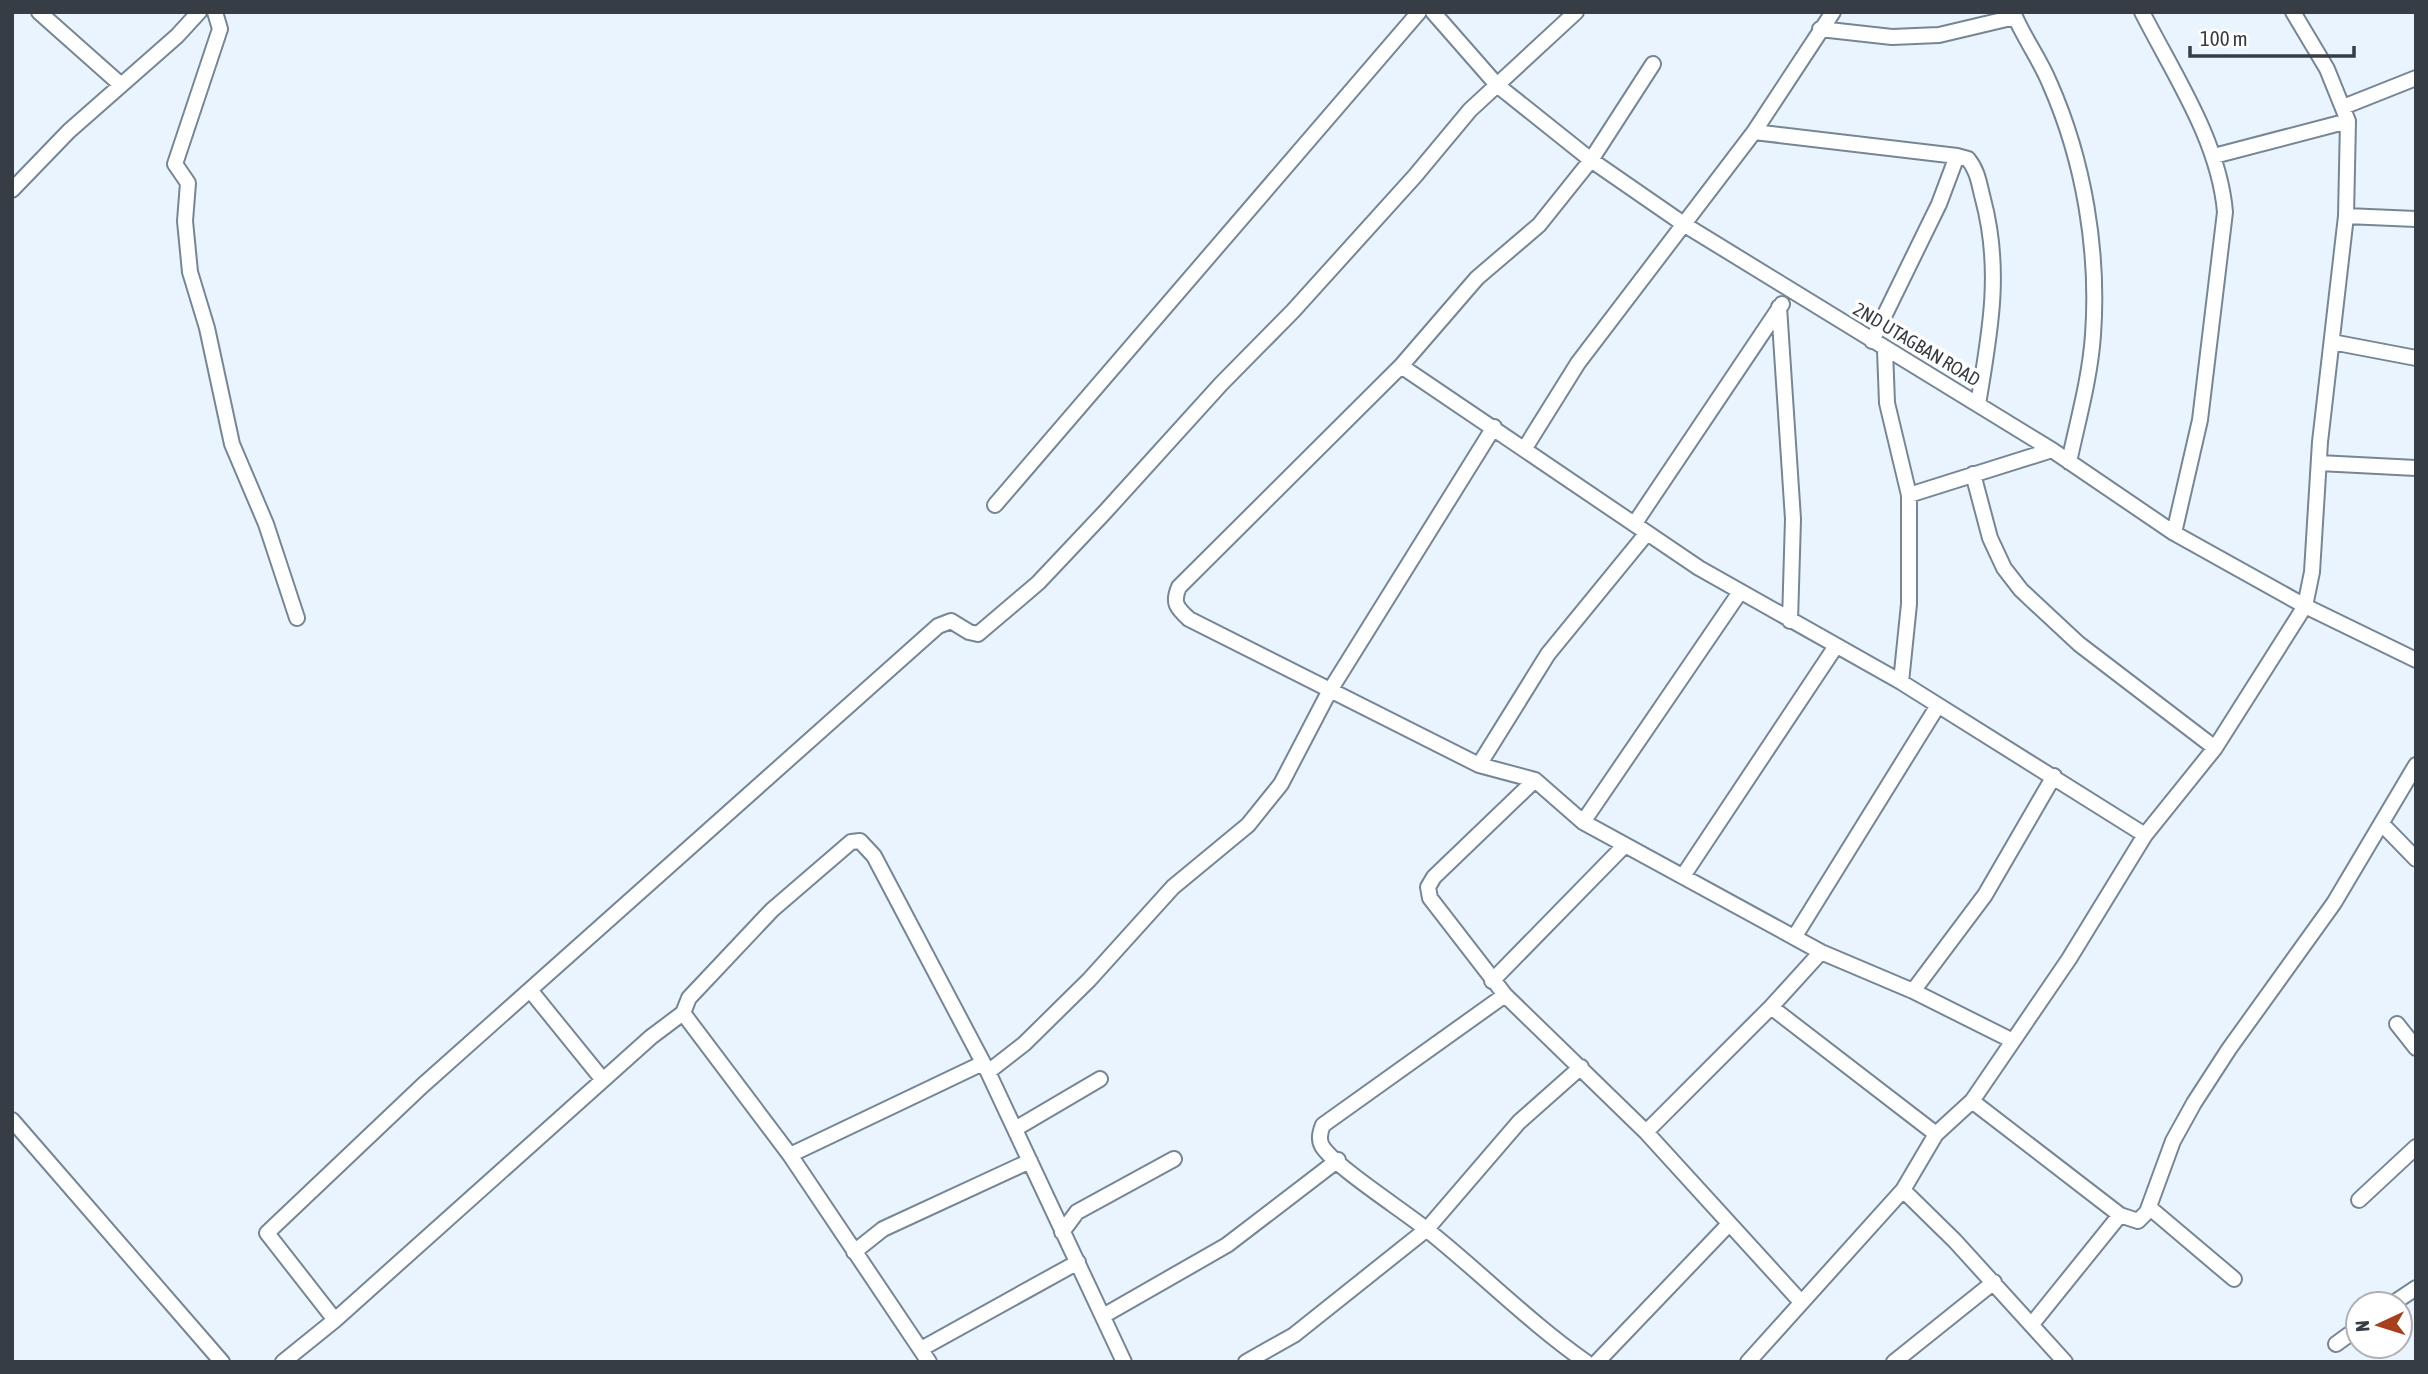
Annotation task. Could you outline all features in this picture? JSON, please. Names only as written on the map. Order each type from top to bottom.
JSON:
[{"type":"street","points":[[39,12],[120,83]]},
{"type":"street","points":[[12,190],[120,83],[157,54],[199,12]]},
{"type":"street","points":[[215,12],[220,29],[175,164],[188,183],[185,221],[191,272],[207,328],[232,444],[266,524],[297,618]]},
{"type":"street","points":[[995,505],[1419,12]]},
{"type":"street","name":"2ND UTAGBAN ROAD","points":[[1433,12],[1497,85],[1591,160],[1685,225],[2052,450],[2174,533],[2305,607],[2416,660]]},
{"type":"street","points":[[335,1320],[267,1233],[530,990],[938,626],[951,621],[969,632],[978,634],[1038,583],[1221,384],[1293,311],[1415,176],[1470,110],[1576,12]]},
{"type":"street","points":[[1525,448],[1578,363],[1754,132],[1833,12]]},
{"type":"street","points":[[2142,12],[2214,156],[2222,183],[2225,212],[2200,420],[2174,533]]},
{"type":"street","points":[[1748,1362],[1903,1191],[1936,1134],[1972,1101],[2011,1040],[2069,959],[2145,835],[2215,748],[2305,607],[2312,572],[2319,463],[2346,216],[2348,121],[2327,69],[2294,13]]},
{"type":"street","points":[[1820,29],[1892,37],[1939,35],[2014,15],[2050,83],[2078,163],[2092,250],[2093,335],[2088,376],[2069,461]]},
{"type":"street","points":[[1653,64],[1591,160],[1539,225],[1476,278],[1401,366],[1179,587],[1174,598],[1177,608],[1189,619],[1329,692],[1423,735],[1479,765],[1535,780],[1583,822],[1625,845],[1821,952],[1913,991],[2011,1040]]},
{"type":"street","points":[[2343,107],[2416,78]]},
{"type":"street","points":[[2214,156],[2348,121]]},
{"type":"street","points":[[1754,132],[1957,156],[1968,159],[1976,168],[1993,233],[1994,284],[1978,404]]},
{"type":"street","points":[[1872,341],[1933,216],[1957,156]]},
{"type":"street","points":[[2346,216],[2416,219]]},
{"type":"street","points":[[1635,523],[1791,291]]},
{"type":"street","points":[[1779,307],[1786,369],[1793,519],[1790,621]]},
{"type":"street","points":[[2332,342],[2416,358]]},
{"type":"street","points":[[1885,350],[1888,403],[1909,495],[1909,604],[1901,681]]},
{"type":"street","points":[[1401,366],[1647,533],[1740,592],[1901,681],[2145,835]]},
{"type":"street","points":[[790,1155],[986,1068],[1024,1044],[1089,980],[1173,887],[1248,825],[1281,784],[1329,692],[1494,427]]},
{"type":"street","points":[[1909,495],[2052,450]]},
{"type":"street","points":[[2319,463],[2416,468]]},
{"type":"street","points":[[1973,474],[1990,538],[2004,568],[2021,590],[2079,644],[2215,748]]},
{"type":"street","points":[[1479,765],[1548,654],[1647,533]]},
{"type":"street","points":[[1583,822],[1740,592]]},
{"type":"street","points":[[1683,876],[1836,646]]},
{"type":"street","points":[[1795,936],[1937,706]]},
{"type":"street","points":[[1972,1101],[2120,1215],[2138,1221],[2150,1208],[2173,1141],[2194,1103],[2229,1049],[2334,903],[2416,765]]},
{"type":"street","points":[[1913,991],[1985,895],[2054,776]]},
{"type":"street","points":[[1535,780],[1433,877],[1428,887],[1430,898],[1492,981],[1646,1132],[1801,1302]]},
{"type":"street","points":[[2382,824],[2416,859]]},
{"type":"street","points":[[283,1362],[335,1320],[603,1080],[683,1013],[689,998],[772,910],[851,842],[860,841],[874,856],[986,1068],[1103,1316],[1121,1361]]},
{"type":"street","points":[[1492,981],[1625,845]]},
{"type":"street","points":[[1646,1132],[1821,952]]},
{"type":"street","points":[[530,990],[603,1080]]},
{"type":"street","points":[[1505,995],[1323,1125],[1319,1136],[1322,1146],[1338,1160],[1427,1229],[1556,1340],[1587,1362]]},
{"type":"street","points":[[1770,1007],[1936,1134]]},
{"type":"street","points":[[683,1013],[790,1155],[925,1355],[1078,1262]]},
{"type":"street","points":[[2397,1024],[2416,1048]]},
{"type":"street","points":[[1246,1362],[1294,1335],[1427,1229],[1519,1122],[1581,1067]]},
{"type":"street","points":[[1015,1129],[1100,1079]]},
{"type":"street","points":[[12,1120],[222,1362]]},
{"type":"street","points":[[2359,1200],[2416,1147]]},
{"type":"street","points":[[1062,1232],[1077,1212],[1174,1159]]},
{"type":"street","points":[[1103,1316],[1227,1245],[1338,1160]]},
{"type":"street","points":[[854,1252],[883,1230],[1030,1161]]},
{"type":"street","points":[[1903,1191],[1994,1282],[2066,1362]]},
{"type":"street","points":[[2150,1208],[2234,1279]]},
{"type":"street","points":[[2032,1324],[2120,1215]]},
{"type":"street","points":[[1597,1362],[1729,1224]]},
{"type":"street","points":[[1895,1362],[1994,1282]]},
{"type":"street","points":[[2336,1344],[2344,1338]]}]
